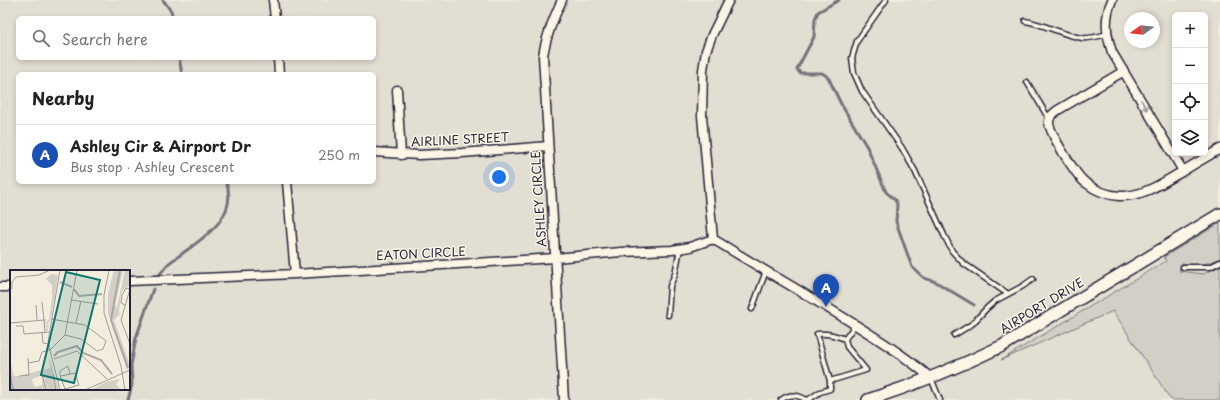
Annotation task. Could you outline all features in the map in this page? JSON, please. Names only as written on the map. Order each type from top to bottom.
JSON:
[{"type":"street","points":[[273,0],[275,16]]},
{"type":"street","name":"ASHLEY CIRCLE","points":[[562,0],[549,30],[543,56],[564,400]]},
{"type":"street","points":[[729,0],[706,51],[703,70],[702,116],[713,239],[810,296],[914,363],[931,378]]},
{"type":"street","points":[[1112,0],[1106,18],[1107,34],[1112,52],[1183,171]]},
{"type":"street","points":[[278,60],[279,72]]},
{"type":"street","points":[[1124,71],[1058,110],[1051,116],[1049,125],[1051,132],[1078,176],[1085,182],[1100,191],[1119,196],[1144,192],[1220,149]]},
{"type":"street","points":[[397,90],[401,155]]},
{"type":"street","name":"AIRLINE STREET","points":[[376,152],[420,155],[548,146]]},
{"type":"street","points":[[288,184],[295,274]]},
{"type":"street","name":"AIRPORT DRIVE","points":[[868,400],[900,390],[968,363],[1020,336],[1220,214]]},
{"type":"street","name":"EATON CIRCLE","points":[[130,281],[295,274],[672,250],[690,247],[713,239]]},
{"type":"lane","points":[[886,0],[857,41],[852,58],[854,73],[862,91],[902,148],[915,171],[952,251],[963,263],[1008,294]]},
{"type":"lane","points":[[1025,21],[1032,22],[1065,34],[1084,38],[1107,34]]},
{"type":"lane","points":[[1027,82],[1050,119]]},
{"type":"lane","points":[[668,315],[670,286],[675,274],[680,248]]},
{"type":"lane","points":[[1183,267],[1210,267],[1220,262]]},
{"type":"lane","points":[[752,309],[766,271]]},
{"type":"lane","points":[[954,335],[972,324],[995,301],[1033,279]]},
{"type":"lane","points":[[830,381],[866,370],[846,348],[845,339],[855,325]]},
{"type":"lane","points":[[781,400],[785,396],[790,395],[799,396],[808,400],[820,392],[830,389],[830,381],[817,334],[831,334],[845,339]]},
{"type":"lane","points":[[931,378],[940,400]]},
{"type":"shaded area","points":[[0,0],[1220,0],[1220,400],[0,400]]},
{"type":"shaded area","points":[[1220,223],[1220,258],[1201,264],[1191,265],[1182,263],[1179,271],[1203,274],[1220,266],[1220,400],[1171,400],[1113,311],[1001,360],[1166,261],[1164,257]]},
{"type":"waterway","points":[[163,0],[171,11],[172,16]]},
{"type":"waterway","points":[[839,0],[818,12],[815,19],[814,37],[797,69],[800,73],[822,73],[828,77],[841,104],[867,147],[886,192],[895,200],[897,204],[896,222],[912,267],[924,278],[936,282],[974,305]]},
{"type":"waterway","points":[[179,60],[182,72]]},
{"type":"waterway","points":[[160,274],[167,265],[201,240],[218,224],[228,205],[229,194],[226,184]]},
{"type":"waterway","points":[[128,400],[132,385],[131,365],[136,338],[153,289]]},
{"type":"place","name":"Ashley Cir & Airport Dr","points":[[826,307]]}]
